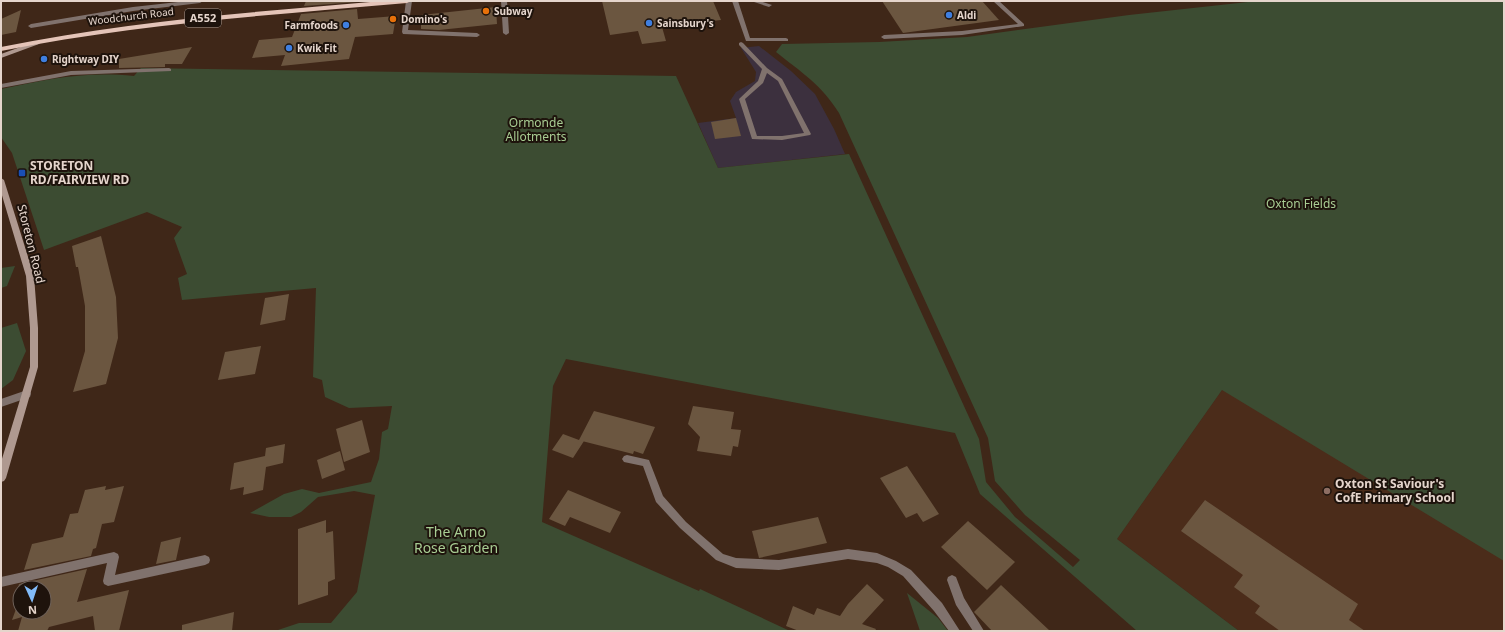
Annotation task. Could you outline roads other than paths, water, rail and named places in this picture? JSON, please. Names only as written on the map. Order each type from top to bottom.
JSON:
[{"type":"highway","name":"Woodchurch Road","points":[[1,49],[49,38],[137,25],[408,1]]},
{"type":"main road","points":[[1,56],[49,38]]},
{"type":"main road","name":"Storeton Road","points":[[1,180],[30,276],[34,328],[34,367],[1,478]]},
{"type":"street","points":[[31,26],[133,9],[200,1]]},
{"type":"street","points":[[408,1],[405,32],[477,35]]},
{"type":"street","points":[[504,1],[506,33]]},
{"type":"street","points":[[735,1],[748,40],[786,40]]},
{"type":"street","points":[[754,1],[768,5]]},
{"type":"street","points":[[884,37],[962,33],[1022,25],[996,1]]},
{"type":"street","points":[[741,44],[765,69],[780,80],[808,134],[782,138],[754,138],[742,99],[761,82],[765,69]]},
{"type":"street","points":[[1,86],[71,73],[170,70]]},
{"type":"street","points":[[1,403],[27,394]]},
{"type":"street","points":[[627,459],[646,463],[660,499],[667,509],[698,540],[720,557],[736,563],[779,565],[848,554],[861,554],[877,558],[892,564],[907,573],[938,607],[955,631]]},
{"type":"street","points":[[1,582],[114,557],[108,581],[205,560]]},
{"type":"street","points":[[952,580],[960,601],[979,631]]},
{"type":"place","name":"Subway","points":[[486,11]]},
{"type":"place","name":"Aldi","points":[[949,15]]},
{"type":"place","name":"Domino's","points":[[393,19]]},
{"type":"place","name":"Sainsbury's","points":[[649,23]]},
{"type":"place","name":"Farmfoods","points":[[346,25]]},
{"type":"place","name":"Kwik Fit","points":[[289,48]]},
{"type":"place","name":"Rightway DIY","points":[[44,59]]},
{"type":"place","name":"STORETON RD/FAIRVIEW RD","points":[[22,173]]},
{"type":"place","name":"Oxton St Saviour's CofE Primary School","points":[[1327,491]]},
{"type":"park label","name":"Ormonde Allotments","points":[[536,130]]},
{"type":"park label","name":"Oxton Fields","points":[[1301,204]]},
{"type":"park label","name":"The Arno Rose Garden","points":[[456,540]]}]
